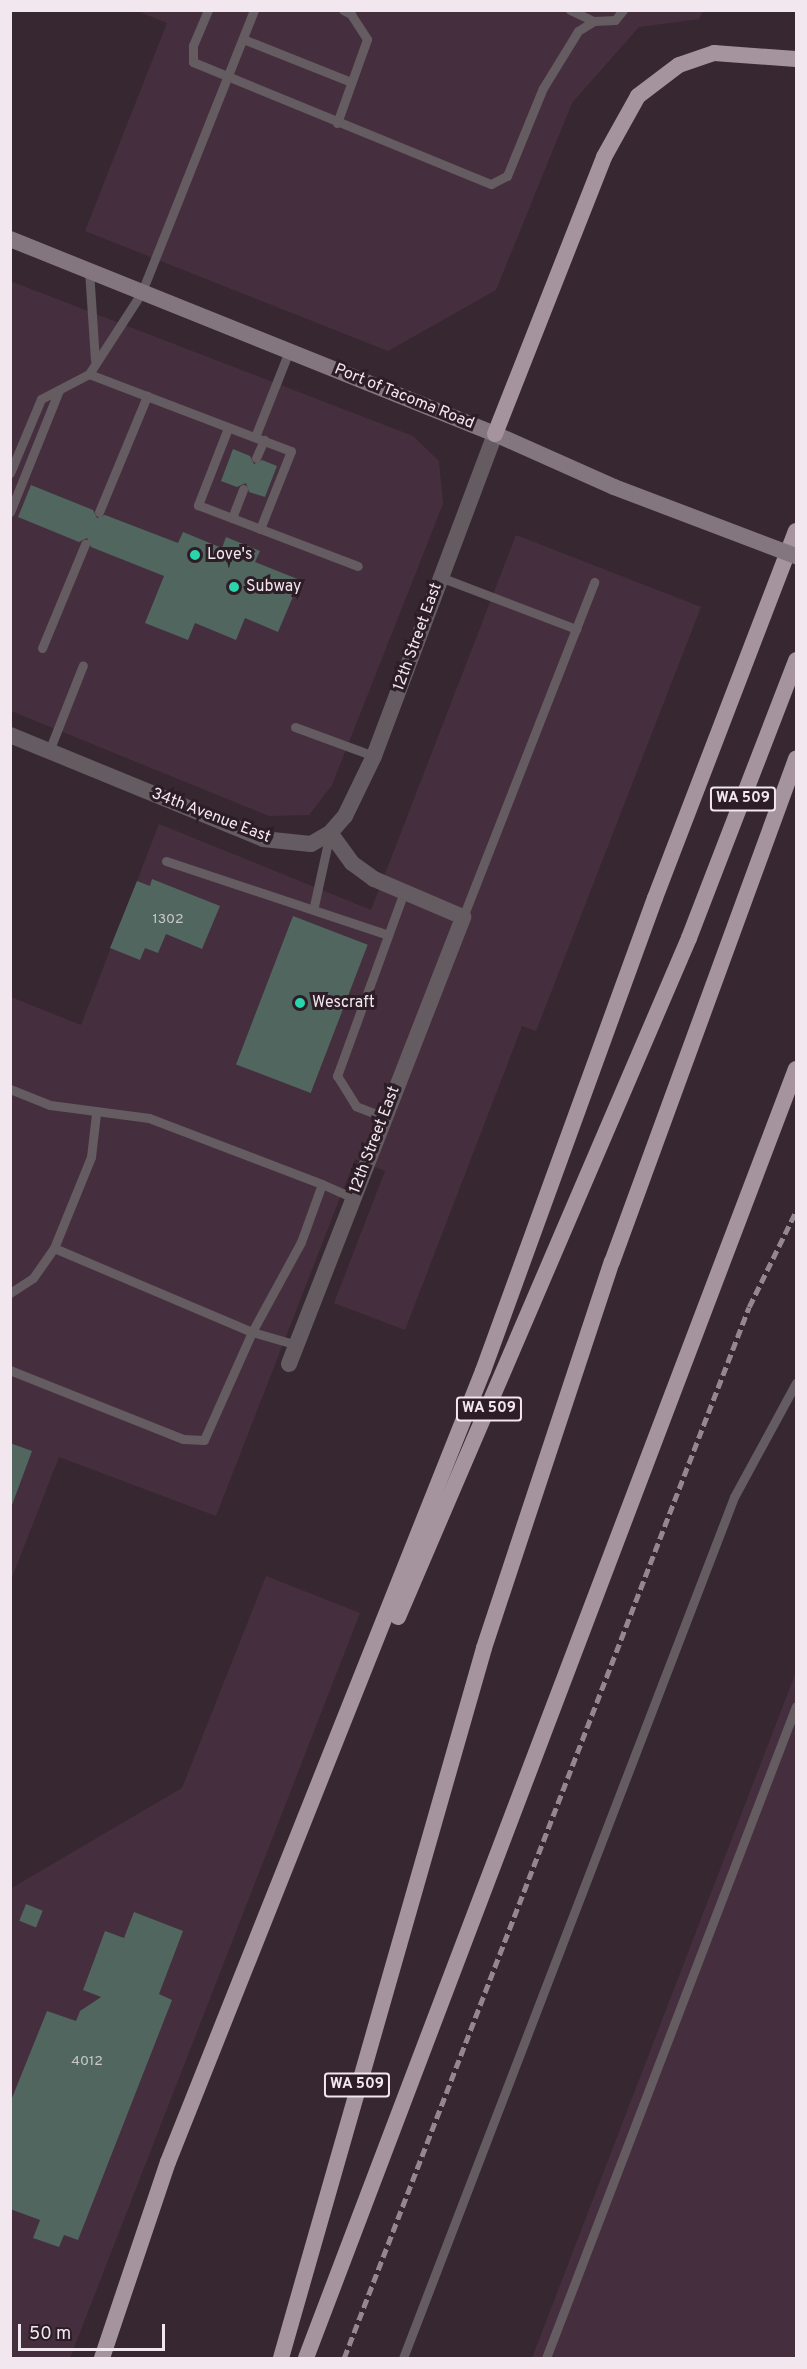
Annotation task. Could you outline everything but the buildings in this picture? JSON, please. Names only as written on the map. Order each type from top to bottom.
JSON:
[{"type":"highway","points":[[495,434],[604,157],[638,96],[663,74],[698,57],[760,54],[796,59]]},
{"type":"highway","points":[[760,54],[796,67]]},
{"type":"highway","points":[[284,1877],[483,1371],[655,898],[796,531]]},
{"type":"highway","name":"WA 509","points":[[102,2358],[168,2162],[284,1877],[625,1092],[796,660]]},
{"type":"highway","name":"WA 509","points":[[281,2358],[483,1648],[615,1250],[796,759]]},
{"type":"highway","points":[[306,2358],[796,1069]]},
{"type":"main road","name":"Port of Tacoma Road","points":[[10,239],[495,434],[614,487],[796,556]]},
{"type":"street","name":"12th Street East","points":[[330,833],[345,816],[374,756],[495,434]]},
{"type":"street","name":"34th Avenue East","points":[[10,735],[263,839],[311,844],[330,833]]},
{"type":"street","points":[[330,833],[352,863],[405,892],[463,917]]},
{"type":"street","name":"12th Street East","points":[[289,1364],[463,917]]},
{"type":"lane","points":[[208,10],[193,46],[193,62],[227,80],[491,184],[507,176],[543,88],[578,30],[594,21]]},
{"type":"lane","points":[[10,473],[41,399],[89,374],[95,360],[142,292],[254,10]]},
{"type":"lane","points":[[337,123],[367,39],[351,14],[343,10]]},
{"type":"lane","points":[[571,11],[594,21],[615,20],[623,10]]},
{"type":"lane","points":[[243,39],[351,82]]},
{"type":"lane","points":[[89,270],[95,360]]},
{"type":"lane","points":[[256,458],[289,351]]},
{"type":"lane","points":[[89,374],[291,451],[260,529]]},
{"type":"lane","points":[[10,512],[59,390]]},
{"type":"lane","points":[[99,512],[147,396]]},
{"type":"lane","points":[[228,428],[198,505],[358,566]]},
{"type":"lane","points":[[232,518],[243,489]]},
{"type":"lane","points":[[42,648],[85,544]]},
{"type":"lane","points":[[440,577],[576,629]]},
{"type":"lane","points":[[463,917],[594,582]]},
{"type":"lane","points":[[49,751],[83,664]]},
{"type":"lane","points":[[295,727],[374,756]]},
{"type":"lane","points":[[314,906],[330,833]]},
{"type":"lane","points":[[166,861],[266,898],[314,906],[388,935]]},
{"type":"lane","points":[[384,1117],[356,1106],[337,1076],[405,892]]},
{"type":"lane","points":[[10,1089],[50,1105],[96,1114],[149,1118],[353,1198]]},
{"type":"lane","points":[[10,1293],[33,1278],[54,1248],[90,1157],[96,1114]]},
{"type":"lane","points":[[10,1370],[183,1439],[204,1440],[252,1332],[301,1242],[322,1184]]},
{"type":"lane","points":[[54,1248],[252,1332],[297,1345]]},
{"type":"lane","points":[[403,2358],[734,1497],[796,1383]]},
{"type":"lane","points":[[546,2358],[796,1706]]},
{"type":"shaded area","points":[[137,11],[703,11],[699,19],[639,27],[572,103],[496,290],[388,351],[85,231],[167,23]]},
{"type":"shaded area","points":[[10,281],[413,436],[439,461],[443,504],[332,785],[309,815],[269,816],[11,711]]},
{"type":"shaded area","points":[[516,535],[701,607],[536,1031],[522,1026],[405,1330],[334,1303],[385,1171],[355,1159],[216,1516],[59,1457],[11,1580],[11,997],[81,1025],[159,824],[371,910]]},
{"type":"shaded area","points":[[266,1576],[360,1613],[70,2358],[11,2358],[10,1889],[182,1788]]},
{"type":"shaded area","points":[[796,1672],[796,2358],[532,2358]]},
{"type":"railway","points":[[344,2358],[749,1307],[796,1211]]},
{"type":"place","name":"Love's","points":[[195,555]]},
{"type":"place","name":"Subway","points":[[234,587]]},
{"type":"place","name":"Wescraft","points":[[300,1003]]}]
